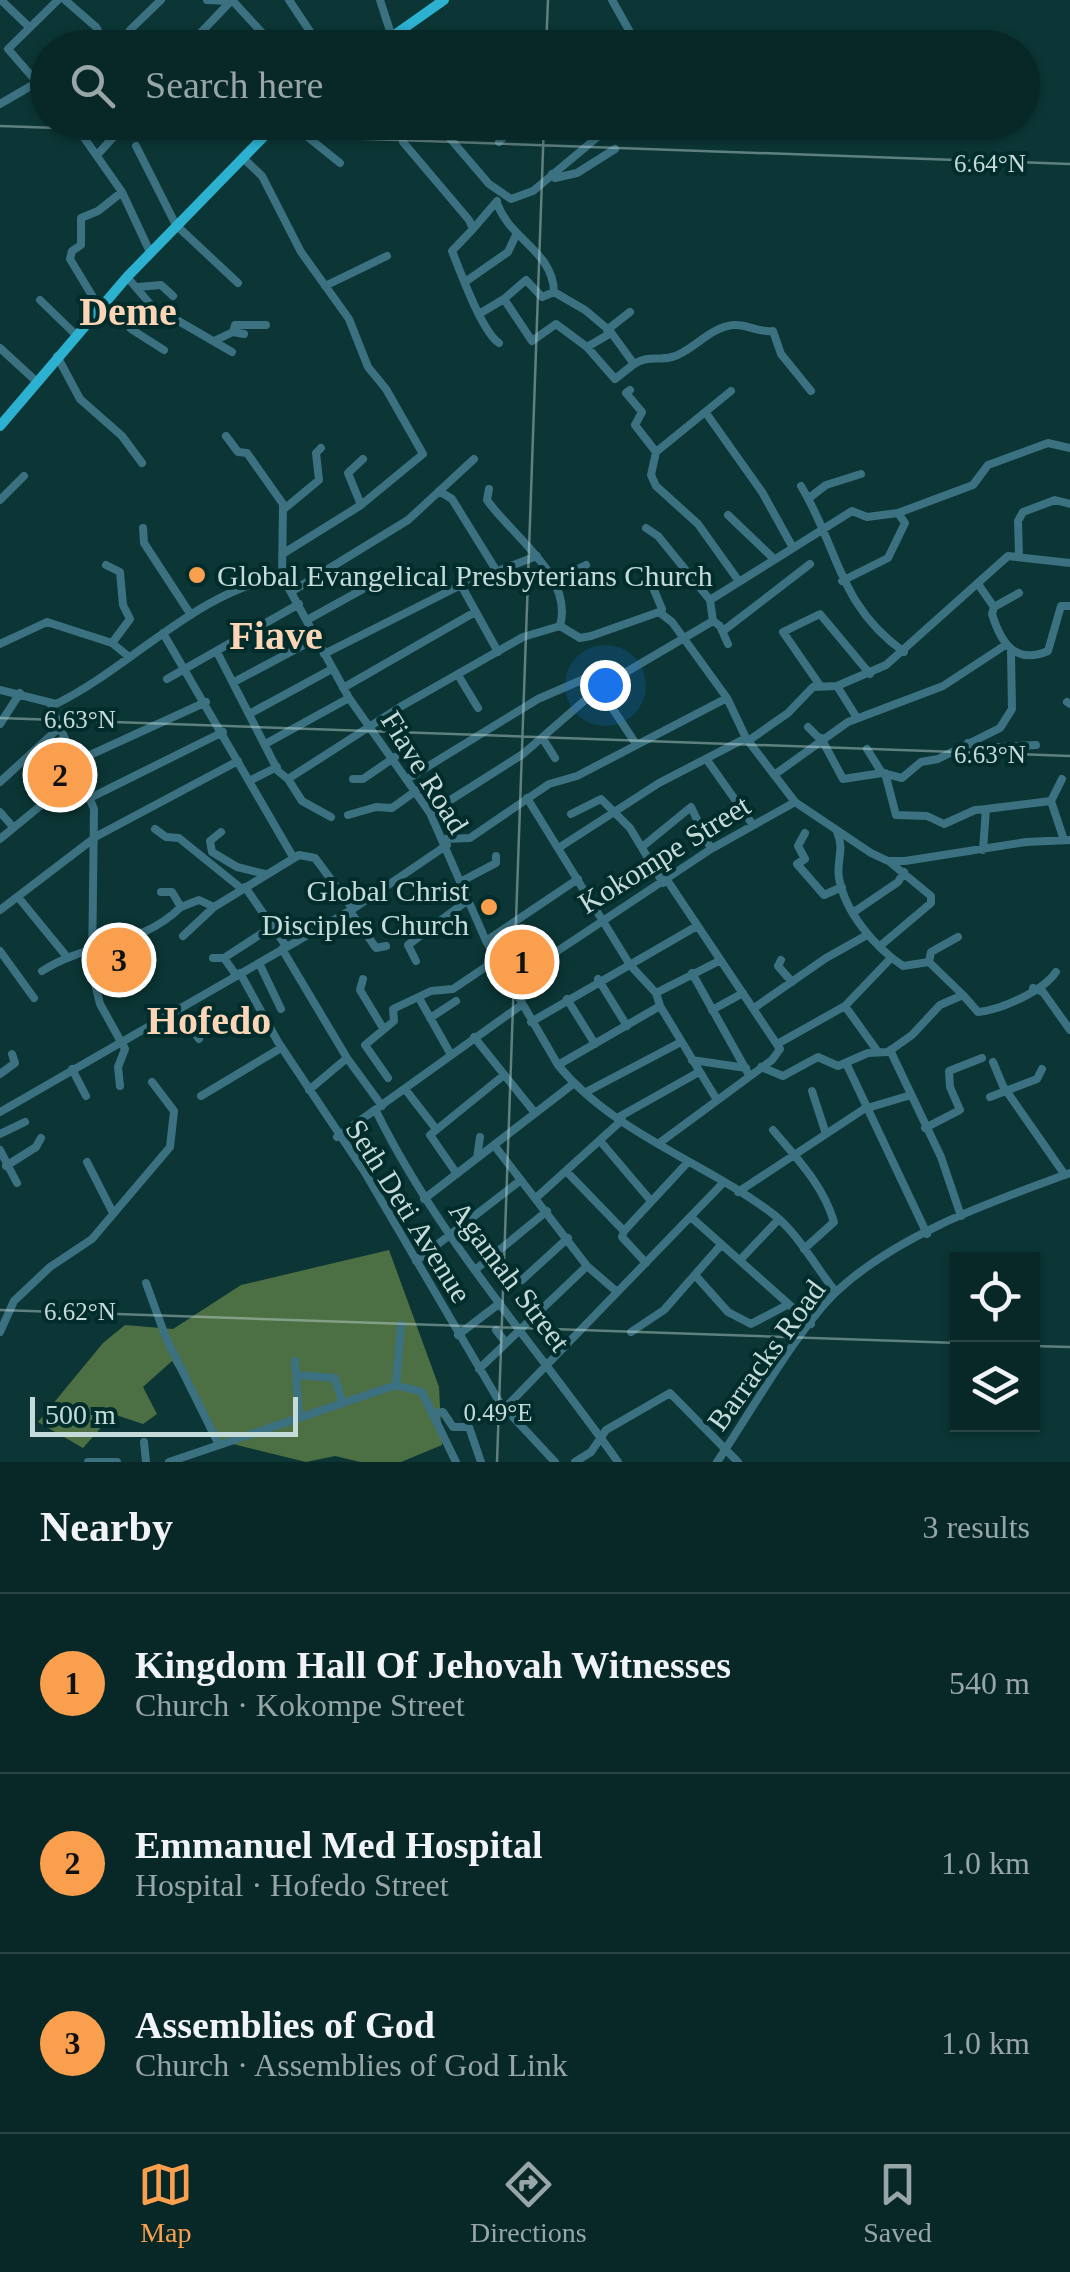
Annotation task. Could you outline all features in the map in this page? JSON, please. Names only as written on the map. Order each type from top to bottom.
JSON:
[{"type":"main road","points":[[402,30],[444,0]]},
{"type":"main road","points":[[0,426],[75,334],[260,140]]},
{"type":"street","points":[[1,0],[28,26]]},
{"type":"street","points":[[14,60],[8,48],[61,0],[85,15],[95,30]]},
{"type":"street","points":[[146,0],[150,10]]},
{"type":"street","points":[[130,30],[161,0]]},
{"type":"street","points":[[207,0],[232,0],[260,30]]},
{"type":"street","points":[[203,30],[232,0]]},
{"type":"street","points":[[289,0],[309,30]]},
{"type":"street","points":[[380,0],[390,30]]},
{"type":"street","points":[[612,0],[629,30]]},
{"type":"street","points":[[0,48],[30,77]]},
{"type":"street","points":[[0,104],[30,86]]},
{"type":"street","points":[[87,140],[122,192],[150,252]]},
{"type":"street","points":[[98,154],[111,140]]},
{"type":"street","points":[[311,140],[340,164]]},
{"type":"street","points":[[403,140],[473,228]]},
{"type":"street","points":[[452,140],[498,192],[511,199],[552,174],[594,140]]},
{"type":"street","points":[[136,146],[176,225],[238,283]]},
{"type":"street","points":[[552,174],[556,178],[578,173],[615,149]]},
{"type":"street","points":[[243,158],[262,176],[301,252],[349,319],[368,367],[386,388],[423,454],[361,505],[284,553]]},
{"type":"street","points":[[100,307],[70,260],[72,251],[82,245],[81,218],[109,205],[122,192]]},
{"type":"street","points":[[498,192],[496,202],[452,251],[490,337],[499,343]]},
{"type":"street","points":[[496,202],[516,235],[545,258],[554,292],[585,310],[634,364]]},
{"type":"street","points":[[465,282],[508,252],[516,235]]},
{"type":"street","points":[[326,286],[387,256]]},
{"type":"street","points":[[127,277],[152,304],[168,311],[206,340],[233,332],[244,334]]},
{"type":"street","points":[[479,314],[526,280],[542,297],[554,292]]},
{"type":"street","points":[[138,287],[161,285],[173,296]]},
{"type":"street","points":[[504,299],[532,342],[556,324],[587,348],[615,379],[646,356],[675,358],[715,330],[741,324],[760,333],[773,331],[781,354],[811,391]]},
{"type":"street","points":[[40,300],[75,334]]},
{"type":"street","points":[[152,304],[131,329],[164,350]]},
{"type":"street","points":[[587,348],[630,312]]},
{"type":"street","points":[[233,332],[236,324],[266,325]]},
{"type":"street","points":[[216,340],[232,352]]},
{"type":"street","points":[[0,348],[36,380]]},
{"type":"street","points":[[56,356],[80,399],[122,436],[142,463]]},
{"type":"street","points":[[630,390],[626,394],[642,412],[636,426],[656,452]]},
{"type":"street","points":[[730,391],[656,452],[651,475],[656,486],[698,524],[738,580]]},
{"type":"street","points":[[706,413],[762,492],[792,546]]},
{"type":"street","points":[[51,705],[191,615],[249,586],[282,576],[284,510],[258,467],[226,436]]},
{"type":"street","points":[[710,600],[852,511],[867,516],[898,513],[973,484],[988,464],[1048,444],[1070,448]]},
{"type":"street","points":[[284,510],[319,480],[316,453],[321,448]]},
{"type":"street","points":[[361,505],[348,478],[363,459]]},
{"type":"street","points":[[294,590],[408,520],[474,459]]},
{"type":"street","points":[[808,498],[820,487],[861,474]]},
{"type":"street","points":[[0,500],[24,476]]},
{"type":"street","points":[[801,486],[842,581],[876,631],[904,652]]},
{"type":"street","points":[[489,489],[488,500],[495,512],[537,556],[552,582],[564,615],[560,626]]},
{"type":"street","points":[[439,491],[452,499],[496,570]]},
{"type":"street","points":[[1019,555],[1018,521],[1023,512],[1056,500],[1070,504]]},
{"type":"street","points":[[842,581],[888,558],[905,523],[898,513]]},
{"type":"street","points":[[728,515],[772,558]]},
{"type":"street","points":[[144,528],[144,543],[191,615]]},
{"type":"street","points":[[646,528],[658,536],[710,600],[712,620],[723,631],[728,644]]},
{"type":"street","points":[[560,847],[615,810],[747,739],[819,684],[837,686],[870,674],[904,652],[998,562],[1019,555],[1070,563]]},
{"type":"street","points":[[324,654],[496,570],[537,556]]},
{"type":"street","points":[[723,631],[810,564]]},
{"type":"street","points":[[106,565],[120,572],[122,605],[130,619],[112,643]]},
{"type":"street","points":[[552,582],[586,566]]},
{"type":"street","points":[[307,620],[403,567]]},
{"type":"street","name":"Fiave Road","points":[[282,576],[294,590],[315,639],[349,698],[395,758],[430,813],[446,842],[486,941],[558,1066],[572,1084],[621,1119],[779,1219],[836,1292]]},
{"type":"street","points":[[978,584],[994,608]]},
{"type":"street","points":[[462,586],[498,652]]},
{"type":"street","points":[[654,590],[661,610],[727,698],[747,739],[795,802],[904,872],[931,896],[931,902],[880,946]]},
{"type":"street","points":[[808,727],[821,738],[843,779],[883,773],[902,778],[918,764],[938,760],[1000,728],[1012,709],[1008,649],[992,614],[994,608],[1019,593]]},
{"type":"street","points":[[167,680],[299,604]]},
{"type":"street","points":[[774,774],[821,738],[856,718],[943,686],[1008,649],[1045,654],[1062,606],[1070,606]]},
{"type":"street","points":[[288,779],[370,726],[542,629],[560,626],[580,638],[661,610]]},
{"type":"street","points":[[344,688],[475,612]]},
{"type":"street","points":[[819,684],[783,632],[820,614],[870,674]]},
{"type":"street","points":[[430,813],[543,739],[599,688],[712,620]]},
{"type":"street","points":[[0,644],[47,622],[112,643],[128,656]]},
{"type":"street","points":[[163,633],[187,668],[293,857]]},
{"type":"street","points":[[234,682],[315,639]]},
{"type":"street","points":[[216,652],[267,743],[274,765],[301,800],[331,817]]},
{"type":"street","points":[[251,714],[332,669]]},
{"type":"street","points":[[458,675],[478,708]]},
{"type":"street","points":[[409,778],[538,699],[584,679]]},
{"type":"street","points":[[837,686],[856,718]]},
{"type":"street","points":[[599,688],[636,744]]},
{"type":"street","points":[[0,690],[20,692],[51,705],[92,797],[97,836],[90,950],[96,992],[125,1049],[118,1067],[120,1086]]},
{"type":"street","points":[[0,724],[20,692]]},
{"type":"street","points":[[267,743],[349,698]]},
{"type":"street","points":[[0,1112],[351,910],[446,842],[476,835],[527,798],[727,698]]},
{"type":"street","points":[[77,760],[206,702]]},
{"type":"street","points":[[0,782],[60,727]]},
{"type":"street","points":[[92,797],[222,732]]},
{"type":"street","points":[[543,739],[555,758]]},
{"type":"street","points":[[968,743],[981,748],[1036,745]]},
{"type":"street","points":[[867,749],[883,773],[896,815],[927,816],[944,824],[988,809],[1051,801]]},
{"type":"street","points":[[353,779],[363,779],[395,758]]},
{"type":"street","points":[[0,910],[97,836],[238,760]]},
{"type":"street","points":[[708,760],[753,825]]},
{"type":"street","points":[[249,781],[274,765]]},
{"type":"street","points":[[888,861],[1067,840],[1051,801],[1062,779]]},
{"type":"street","points":[[0,839],[66,787],[86,780]]},
{"type":"street","points":[[348,815],[395,807],[417,790]]},
{"type":"street","points":[[527,798],[630,965],[656,993],[716,1100]]},
{"type":"street","points":[[571,814],[598,798],[615,810],[779,1043]]},
{"type":"street","name":"Kokompe Street","points":[[506,976],[544,960],[711,849],[795,802]]},
{"type":"street","points":[[642,847],[692,807],[711,849]]},
{"type":"street","points":[[983,850],[988,809]]},
{"type":"street","points":[[0,812],[13,827]]},
{"type":"street","points":[[836,828],[842,844],[842,887],[867,935],[903,966],[929,962]]},
{"type":"street","name":"Agamah Street","points":[[155,830],[179,838],[243,888],[272,926],[379,1109],[424,1199],[618,1462]]},
{"type":"street","points":[[221,832],[210,841],[212,852],[242,869],[265,874]]},
{"type":"street","points":[[805,834],[798,846],[805,858],[798,864],[824,894],[842,887]]},
{"type":"street","points":[[460,882],[496,863],[496,856]]},
{"type":"street","points":[[182,936],[214,907],[293,857],[315,858],[377,949],[386,946]]},
{"type":"street","points":[[854,912],[902,880],[906,861]]},
{"type":"street","points":[[486,941],[578,879]]},
{"type":"street","points":[[161,892],[172,892],[181,907]]},
{"type":"street","points":[[18,897],[67,956]]},
{"type":"street","points":[[42,970],[67,956],[126,942],[199,900],[214,907]]},
{"type":"street","points":[[416,961],[408,944],[468,900]]},
{"type":"street","points":[[213,958],[224,958],[272,926]]},
{"type":"street","points":[[531,1022],[598,979],[697,926]]},
{"type":"street","points":[[754,1008],[867,935]]},
{"type":"street","points":[[929,962],[932,952],[958,937]]},
{"type":"street","points":[[0,950],[34,998]]},
{"type":"street","name":"Seth Deti Avenue","points":[[224,958],[238,974],[338,1137],[364,1171],[478,1369],[506,1408],[555,1462]]},
{"type":"street","points":[[658,1144],[748,1072],[776,1056],[779,1043],[845,1006],[891,958]]},
{"type":"street","points":[[388,1078],[364,1044],[394,1021],[394,1010],[431,992],[453,989],[496,960]]},
{"type":"street","points":[[780,960],[778,966],[792,982]]},
{"type":"street","points":[[656,993],[719,961]]},
{"type":"street","points":[[929,962],[978,1012],[993,1011],[1056,972]]},
{"type":"street","points":[[259,963],[281,1009]]},
{"type":"street","points":[[692,974],[736,1058],[748,1072]]},
{"type":"street","points":[[363,979],[360,990],[383,1028]]},
{"type":"street","points":[[598,979],[627,1026]]},
{"type":"street","points":[[1034,988],[1043,992],[1070,1030]]},
{"type":"street","points":[[712,1010],[744,993]]},
{"type":"street","points":[[760,1067],[784,1076],[818,1057],[832,1066],[890,1050],[912,1035],[940,1005],[963,994]]},
{"type":"street","points":[[419,998],[450,1053]]},
{"type":"street","points":[[567,999],[595,1044]]},
{"type":"street","points":[[430,1018],[456,1001]]},
{"type":"street","points":[[338,1137],[520,1006]]},
{"type":"street","points":[[558,1066],[660,1006]]},
{"type":"street","points":[[845,1006],[878,1052]]},
{"type":"street","points":[[1058,1014],[1070,1007]]},
{"type":"street","points":[[178,1008],[198,1039]]},
{"type":"street","points":[[474,1037],[535,1112]]},
{"type":"street","points":[[586,1092],[681,1042]]},
{"type":"street","points":[[200,1096],[281,1048]]},
{"type":"street","points":[[890,1050],[941,1157],[961,1216]]},
{"type":"street","points":[[0,1074],[15,1063],[12,1054]]},
{"type":"street","points":[[308,1090],[347,1058]]},
{"type":"street","points":[[925,1128],[960,1110],[948,1070],[982,1058]]},
{"type":"street","points":[[692,1060],[748,1072]]},
{"type":"street","points":[[358,1076],[375,1062]]},
{"type":"street","points":[[993,1062],[1008,1092],[1068,1174]]},
{"type":"street","points":[[847,1064],[864,1109],[927,1234]]},
{"type":"street","points":[[990,1098],[1037,1079],[1042,1069]]},
{"type":"street","points":[[72,1070],[86,1096]]},
{"type":"street","points":[[537,1197],[621,1119],[699,1072]]},
{"type":"street","points":[[457,1174],[430,1139],[504,1075]]},
{"type":"street","points":[[0,1332],[14,1301],[50,1267],[85,1246],[170,1146],[174,1111],[152,1082]]},
{"type":"street","points":[[424,1199],[572,1084]]},
{"type":"street","points":[[405,1089],[436,1130]]},
{"type":"street","points":[[812,1091],[826,1134]]},
{"type":"street","points":[[738,1192],[864,1109],[911,1094]]},
{"type":"street","points":[[0,1134],[25,1122]]},
{"type":"street","points":[[773,1130],[808,1177],[820,1184],[834,1222],[804,1249]]},
{"type":"street","points":[[477,1158],[480,1137]]},
{"type":"street","points":[[6,1166],[36,1148],[42,1138]]},
{"type":"street","points":[[600,1142],[651,1201]]},
{"type":"street","points":[[494,1145],[587,1266],[616,1291]]},
{"type":"street","points":[[0,1150],[17,1184]]},
{"type":"street","points":[[88,1162],[113,1214]]},
{"type":"street","points":[[646,1263],[622,1237],[624,1231],[688,1162]]},
{"type":"street","points":[[566,1171],[624,1231]]},
{"type":"street","name":"Barracks Road","points":[[718,1462],[836,1292],[961,1216],[1068,1174]]},
{"type":"street","points":[[416,1260],[521,1180]]},
{"type":"street","points":[[506,1408],[723,1183]]},
{"type":"street","points":[[476,1270],[547,1210]]},
{"type":"street","points":[[692,1218],[811,1324]]},
{"type":"street","points":[[740,1260],[779,1219]]},
{"type":"street","points":[[522,1280],[568,1238]]},
{"type":"street","points":[[630,1332],[664,1310],[721,1245]]},
{"type":"street","points":[[478,1369],[546,1310],[587,1266]]},
{"type":"street","points":[[695,1275],[728,1312],[751,1324],[787,1305]]},
{"type":"street","points":[[146,1283],[219,1445]]},
{"type":"street","points":[[458,1335],[500,1303]]},
{"type":"street","points":[[396,1385],[401,1325]]},
{"type":"street","points":[[496,1330],[506,1343]]},
{"type":"street","points":[[295,1361],[299,1417]]},
{"type":"street","points":[[296,1374],[335,1378],[342,1401]]},
{"type":"street","points":[[169,1462],[196,1458],[219,1445],[396,1385],[419,1389],[456,1462]]},
{"type":"street","points":[[575,1462],[606,1430],[670,1393],[738,1462]]},
{"type":"street","points":[[432,1414],[443,1412],[452,1427],[469,1427],[482,1462]]},
{"type":"street","points":[[144,1442],[146,1462]]},
{"type":"street","points":[[88,1462],[117,1462]]},
{"type":"green space","points":[[389,1250],[439,1387],[442,1445],[401,1462],[360,1462],[335,1456],[306,1462],[221,1441],[172,1361],[143,1387],[157,1414],[143,1424],[113,1414],[83,1448],[38,1422],[103,1343],[125,1325],[173,1329],[241,1285]]},
{"type":"place","name":"Global Evangelical Presbyterians Church","points":[[197,575]]},
{"type":"place","name":"Emmanuel Med Hospital","points":[[60,775]]},
{"type":"place","name":"Global Christ Disciples Church","points":[[489,907]]},
{"type":"place","name":"Assemblies of God","points":[[119,960]]},
{"type":"place","name":"Kingdom Hall Of Jehovah Witnesses","points":[[522,962]]},
{"type":"district","name":"Deme","points":[[128,311]]},
{"type":"district","name":"Fiave","points":[[276,635]]},
{"type":"district","name":"Hofedo","points":[[209,1020]]}]
